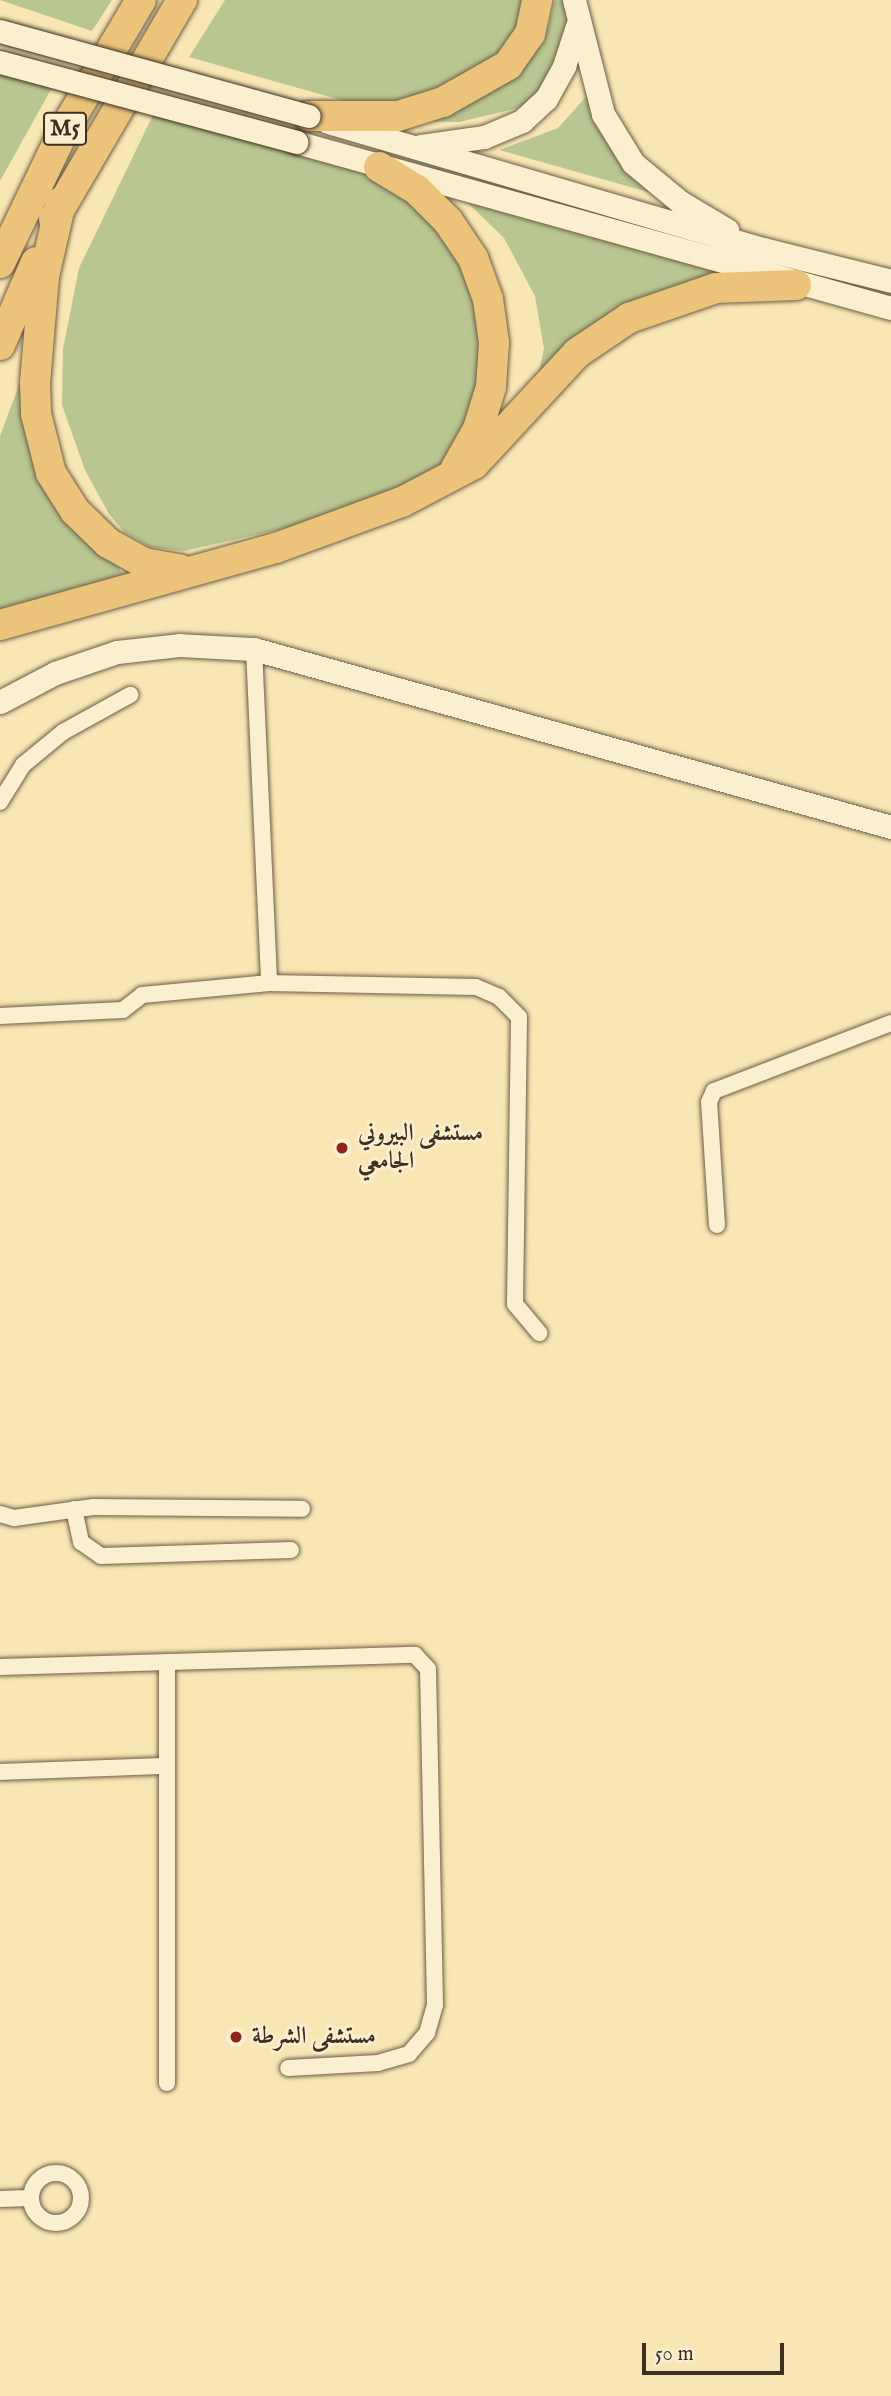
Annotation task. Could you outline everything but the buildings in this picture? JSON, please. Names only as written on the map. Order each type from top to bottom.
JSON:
[{"type":"highway","name":"M5","points":[[0,263],[64,130],[141,0]]},
{"type":"highway","name":"M5","points":[[0,345],[61,202],[182,0]]},
{"type":"highway","points":[[302,129],[398,116],[443,102],[508,65],[530,34],[537,0]]},
{"type":"highway","points":[[379,167],[425,198],[462,239],[482,278],[493,321],[494,365],[486,408],[468,449],[442,484]]},
{"type":"highway","points":[[61,202],[44,276],[35,383],[36,414],[51,474],[75,511],[108,543],[144,563],[190,570]]},
{"type":"highway","points":[[0,625],[318,534],[442,484],[474,464],[504,435],[577,353],[620,323],[671,300],[716,288],[796,285]]},
{"type":"main road","points":[[574,0],[577,26],[603,114],[633,163],[680,202],[763,249]]},
{"type":"main road","points":[[412,148],[484,137],[522,121],[546,99],[564,66],[577,26]]},
{"type":"main road","points":[[0,31],[302,129],[379,167],[796,285],[891,307]]},
{"type":"main road","points":[[0,62],[302,129],[412,148],[763,249],[891,281]]},
{"type":"main road","points":[[0,702],[55,673],[117,652],[179,645],[254,649],[891,827]]},
{"type":"street","points":[[254,649],[269,983]]},
{"type":"street","points":[[0,802],[23,765],[63,732],[130,695]]},
{"type":"street","points":[[0,1016],[123,1010],[142,995],[269,983],[476,987],[499,997],[519,1017],[515,1304],[540,1333]]},
{"type":"street","points":[[717,1225],[709,1102],[714,1091],[726,1082],[891,1023]]},
{"type":"street","points":[[74,1509],[81,1542],[101,1556],[291,1550]]},
{"type":"street","points":[[0,1514],[14,1518],[74,1509],[302,1509]]},
{"type":"street","points":[[0,1667],[415,1655],[428,1669],[435,2005],[427,2033],[409,2054],[379,2063],[288,2068]]},
{"type":"street","points":[[167,1662],[167,2083]]},
{"type":"street","points":[[0,1772],[167,1766]]},
{"type":"street","points":[[0,2199],[30,2198]]},
{"type":"green space","points":[[0,0],[112,0],[92,31]]},
{"type":"green space","points":[[225,0],[525,0],[517,30],[499,56],[469,77],[396,103],[348,102],[189,57]]},
{"type":"green space","points":[[555,0],[576,0],[574,57],[535,104],[459,122],[409,121],[484,96],[520,72],[545,40]]},
{"type":"green space","points":[[0,70],[54,84],[0,181]]},
{"type":"green space","points":[[602,79],[623,143],[680,201],[499,150],[558,128]]},
{"type":"green space","points":[[155,111],[376,174],[434,214],[505,349],[437,479],[291,527],[184,551],[150,547],[125,533],[109,514],[85,470],[62,405],[63,349],[79,268]]},
{"type":"green space","points":[[466,201],[736,276],[672,291],[532,405],[544,349],[535,296],[504,238]]},
{"type":"green space","points":[[33,348],[34,410],[108,553],[125,577],[0,614],[0,436]]},
{"type":"place","name":"مستشفى البيروني الجامعي","points":[[342,1148]]},
{"type":"place","name":"مستشفى الشرطة","points":[[236,2037]]}]
